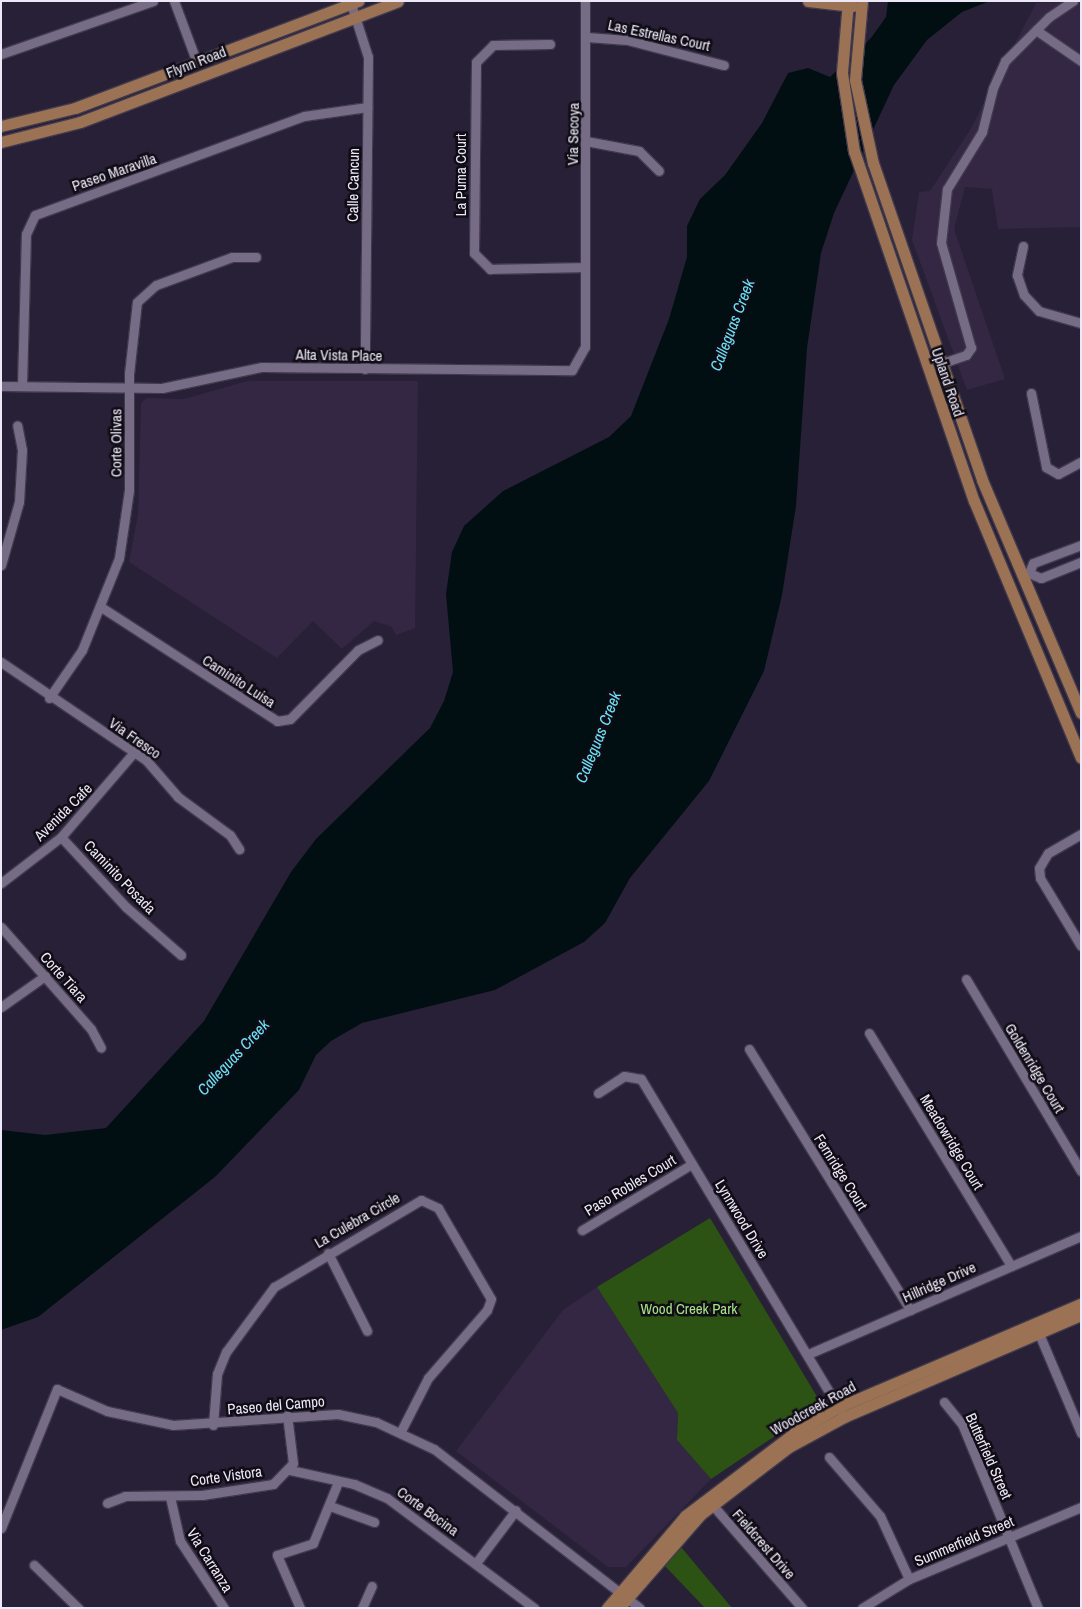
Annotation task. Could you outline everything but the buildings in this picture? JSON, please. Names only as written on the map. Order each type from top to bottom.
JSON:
[{"type":"main road","name":"Flynn Road","points":[[1,142],[80,122],[398,1]]},
{"type":"main road","points":[[808,1],[848,5],[861,2]]},
{"type":"main road","name":"Upland Road","points":[[861,2],[856,42],[857,103],[873,163],[997,519],[1081,713]]},
{"type":"main road","name":"Flynn Road","points":[[1,126],[75,108],[196,60],[354,3]]},
{"type":"main road","name":"Upland Road","points":[[848,5],[842,53],[846,112],[862,176],[974,501],[1081,758]]},
{"type":"main road","name":"Woodcreek Road","points":[[607,1608],[709,1501],[781,1441],[841,1412],[1037,1328],[1081,1304]]},
{"type":"main road","name":"Woodcreek Road","points":[[1037,1328],[1081,1315]]},
{"type":"main road","name":"Woodcreek Road","points":[[619,1608],[624,1592]]},
{"type":"street","points":[[1,54],[153,1]]},
{"type":"street","points":[[174,1],[196,60]]},
{"type":"street","name":"Via Secoya","points":[[584,267],[588,37],[585,1]]},
{"type":"street","points":[[928,368],[966,355],[971,348],[940,227],[947,189],[965,154],[974,144],[987,120],[997,75],[1036,30],[1073,1]]},
{"type":"street","name":"Calle Cancun","points":[[354,3],[356,17],[368,57],[365,369]]},
{"type":"street","points":[[1036,30],[1081,61]]},
{"type":"street","name":"Las Estrellas Court","points":[[588,37],[627,40],[724,65]]},
{"type":"street","name":"La Puma Court","points":[[550,44],[493,45],[476,62],[474,253],[490,269],[584,267]]},
{"type":"street","name":"Paseo Maravilla","points":[[22,386],[26,234],[35,215],[304,116],[367,107]]},
{"type":"street","points":[[586,141],[639,151],[659,171]]},
{"type":"street","points":[[1023,246],[1017,275],[1024,295],[1039,311],[1081,323]]},
{"type":"street","name":"Corte Olivas","points":[[49,698],[82,650],[101,607],[119,558],[127,514],[132,319],[142,295],[156,284],[232,257],[256,257]]},
{"type":"street","name":"Alta Vista Place","points":[[1,386],[178,387],[251,368],[572,370],[585,347],[584,267]]},
{"type":"street","points":[[1030,393],[1046,467],[1058,474],[1081,462]]},
{"type":"street","points":[[1,565],[19,502],[22,450],[17,425]]},
{"type":"street","points":[[1081,545],[1034,563],[1029,573],[1041,578],[1081,562]]},
{"type":"street","name":"Caminito Luisa","points":[[101,607],[277,721],[290,719],[358,650],[378,640]]},
{"type":"street","name":"Via Fresco","points":[[1,662],[49,698],[134,752],[191,809],[230,836],[239,849]]},
{"type":"street","name":"Avenida Cafe","points":[[1,883],[61,837],[134,752]]},
{"type":"street","points":[[1081,834],[1048,853],[1039,868],[1040,878],[1081,946]]},
{"type":"street","name":"Caminito Posada","points":[[61,837],[126,907],[181,955]]},
{"type":"street","name":"Corte Tiara","points":[[1,927],[91,1029],[101,1048]]},
{"type":"street","points":[[1,1007],[44,976]]},
{"type":"street","name":"Goldenridge Court","points":[[966,979],[1081,1171]]},
{"type":"street","name":"Meadowridge Court","points":[[869,1033],[1011,1266]]},
{"type":"street","name":"Fernridge Court","points":[[749,1049],[910,1310]]},
{"type":"street","name":"Lynnwood Drive","points":[[598,1093],[624,1076],[641,1079],[808,1354],[841,1412]]},
{"type":"street","name":"Paso Robles Court","points":[[582,1230],[692,1164]]},
{"type":"street","name":"La Culebra Circle","points":[[213,1425],[217,1374],[226,1352],[274,1287],[328,1252],[415,1202],[426,1200],[438,1208],[488,1291],[486,1310],[428,1378],[401,1431]]},
{"type":"street","name":"Hillridge Drive","points":[[808,1354],[1081,1236]]},
{"type":"street","points":[[328,1252],[367,1331]]},
{"type":"street","points":[[1037,1328],[1081,1432]]},
{"type":"street","name":"Paseo del Campo","points":[[2,1526],[57,1389],[107,1411],[142,1420],[213,1425],[287,1415],[347,1416],[401,1431],[434,1449],[624,1592],[640,1608]]},
{"type":"street","name":"Butterfield Street","points":[[944,1402],[962,1424],[1038,1608]]},
{"type":"street","points":[[287,1415],[293,1450],[290,1470]]},
{"type":"street","points":[[829,1457],[880,1516],[909,1579]]},
{"type":"street","name":"Corte Bocina","points":[[290,1470],[338,1482],[387,1498],[534,1608]]},
{"type":"street","name":"Corte Vistora","points":[[107,1503],[125,1496],[170,1496],[273,1484],[290,1470]]},
{"type":"street","points":[[300,1608],[277,1555],[313,1543],[330,1506],[338,1482]]},
{"type":"street","name":"Via Carranza","points":[[170,1496],[180,1541],[224,1608]]},
{"type":"street","name":"Fieldcrest Drive","points":[[709,1501],[802,1608]]},
{"type":"street","points":[[330,1506],[374,1522]]},
{"type":"street","name":"Summerfield Street","points":[[862,1608],[909,1579],[1081,1507]]},
{"type":"street","points":[[476,1563],[516,1510]]},
{"type":"street","points":[[34,1565],[78,1608]]},
{"type":"street","points":[[362,1608],[372,1586]]},
{"type":"shaded area","points":[[1081,1],[1081,227],[998,229],[992,189],[965,187],[954,229],[1005,379],[967,390],[912,240],[919,192],[930,191],[970,130],[1036,3]]},
{"type":"shaded area","points":[[247,381],[418,381],[415,628],[396,635],[392,627],[374,621],[342,649],[313,621],[277,658],[129,562],[138,514],[141,403],[147,398],[184,399]]},
{"type":"shaded area","points":[[597,1287],[678,1413],[677,1440],[711,1479],[626,1567],[608,1567],[456,1451],[563,1310]]},
{"type":"green space","name":"Wood Creek Park","points":[[710,1218],[819,1400],[815,1409],[711,1479],[677,1440],[678,1413],[597,1287]]},
{"type":"green space","points":[[681,1547],[732,1608],[705,1608],[664,1565]]},
{"type":"water","name":"Calleguas Creek","points":[[888,1],[990,1],[962,12],[927,40],[894,85],[834,213],[821,253],[807,348],[796,506],[782,595],[764,671],[709,781],[630,878],[605,923],[584,942],[495,990],[362,1023],[331,1041],[316,1055],[299,1090],[215,1177],[38,1317],[1,1330],[1,1130],[45,1135],[106,1128],[204,1021],[291,872],[316,839],[430,728],[444,701],[453,672],[446,594],[452,552],[464,526],[503,491],[609,437],[631,416],[669,319],[687,257],[687,226],[700,199],[725,175],[762,123],[788,73],[808,68],[830,77],[871,38],[886,17]]}]
